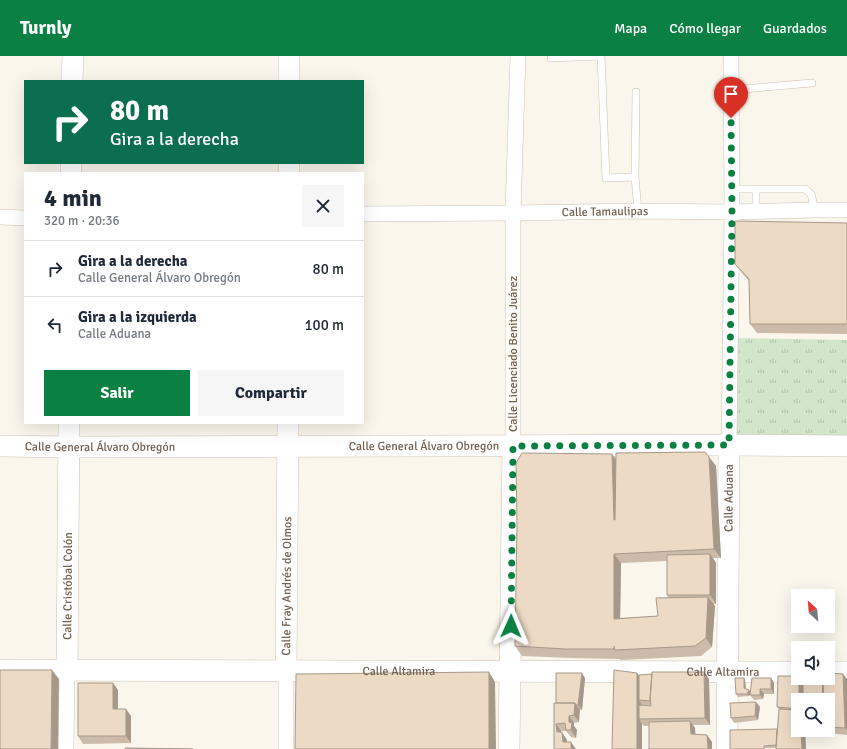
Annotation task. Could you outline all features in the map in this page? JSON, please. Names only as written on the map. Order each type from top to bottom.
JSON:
[{"type":"main road","points":[[72,80],[73,56]]},
{"type":"main road","points":[[289,56],[289,80]]},
{"type":"main road","name":"Calle Cristóbal Colón","points":[[67,670],[70,424]]},
{"type":"main road","name":"Calle Fray Andrés de Olmos","points":[[286,671],[288,424]]},
{"type":"main road","name":"Calle Aduana","points":[[727,749],[729,445]]},
{"type":"main road","name":"Calle General Álvaro Obregón","points":[[0,446],[847,446]]},
{"type":"main road","name":"Calle Licenciado Benito Juárez","points":[[509,749],[513,446]]},
{"type":"main road","name":"Calle Altamira","points":[[0,670],[791,672]]},
{"type":"main road","points":[[835,672],[847,672]]},
{"type":"street","name":"Calle Licenciado Benito Juárez","points":[[513,446],[513,213],[518,56]]},
{"type":"street","name":"Calle Aduana","points":[[729,445],[732,212],[732,56]]},
{"type":"street","name":"Calle Tamaulipas","points":[[364,214],[638,211],[756,212],[847,210]]},
{"type":"street","points":[[0,217],[24,218]]},
{"type":"street","name":"Calle Cristóbal Colón","points":[[66,749],[67,670]]},
{"type":"street","name":"Calle Fray Andrés de Olmos","points":[[286,671],[286,749]]},
{"type":"lane","points":[[551,58],[601,56],[606,178],[635,177]]},
{"type":"lane","points":[[731,90],[812,83]]},
{"type":"lane","points":[[636,92],[635,177],[638,211]]},
{"type":"lane","points":[[731,189],[805,189],[810,194],[815,210]]},
{"type":"lane","points":[[756,189],[756,212]]},
{"type":"green space","points":[[738,338],[847,340],[847,439],[737,437]]},
{"type":"building","points":[[735,221],[847,223],[847,324],[750,324],[749,279],[735,264]]},
{"type":"building","points":[[705,452],[709,457],[714,549],[614,554],[614,619],[658,616],[656,598],[708,597],[706,638],[695,646],[615,650],[614,646],[614,649],[565,649],[515,646],[517,525],[516,463],[522,453],[612,454],[615,520],[616,453]]},
{"type":"building","points":[[710,554],[710,595],[667,595],[667,555]]},
{"type":"building","points":[[0,670],[52,670],[51,749],[0,749]]},
{"type":"building","points":[[614,670],[637,673],[637,749],[612,749]]},
{"type":"building","points":[[489,672],[489,749],[295,749],[296,674]]},
{"type":"building","points":[[652,672],[704,672],[705,718],[639,719],[639,705],[651,706],[650,698]]},
{"type":"building","points":[[556,673],[582,673],[578,705],[575,703],[556,703]]},
{"type":"building","points":[[835,673],[843,674],[845,728],[835,727],[835,693],[823,693],[824,685],[835,685]]},
{"type":"building","points":[[652,674],[650,701],[639,700],[639,675]]},
{"type":"building","points":[[778,676],[791,676],[791,685],[799,685],[799,693],[791,693],[791,708],[777,707]]},
{"type":"building","points":[[735,678],[744,678],[744,688],[749,690],[747,694],[736,694]]},
{"type":"building","points":[[752,678],[771,678],[771,689],[760,689],[760,695],[750,695]]},
{"type":"building","points":[[78,683],[113,683],[113,709],[126,709],[126,736],[78,736]]},
{"type":"building","points":[[803,685],[823,685],[822,693],[803,693]]},
{"type":"building","points":[[756,702],[755,716],[731,718],[730,703]]},
{"type":"building","points":[[554,703],[575,703],[574,715],[569,716],[569,722],[572,723],[571,730],[566,730],[565,723],[556,724],[557,732],[562,732],[563,742],[571,742],[571,749],[554,749]]},
{"type":"building","points":[[779,709],[791,710],[791,737],[801,737],[802,749],[776,749]]},
{"type":"building","points":[[690,721],[691,734],[707,735],[708,749],[649,749],[649,722]]},
{"type":"building","points":[[777,729],[776,745],[764,746],[764,749],[730,749],[730,730]]},
{"type":"building","points":[[125,748],[193,749],[125,749]]},
{"type":"route","points":[[511,626],[513,446],[729,445],[732,212],[731,118]]}]
